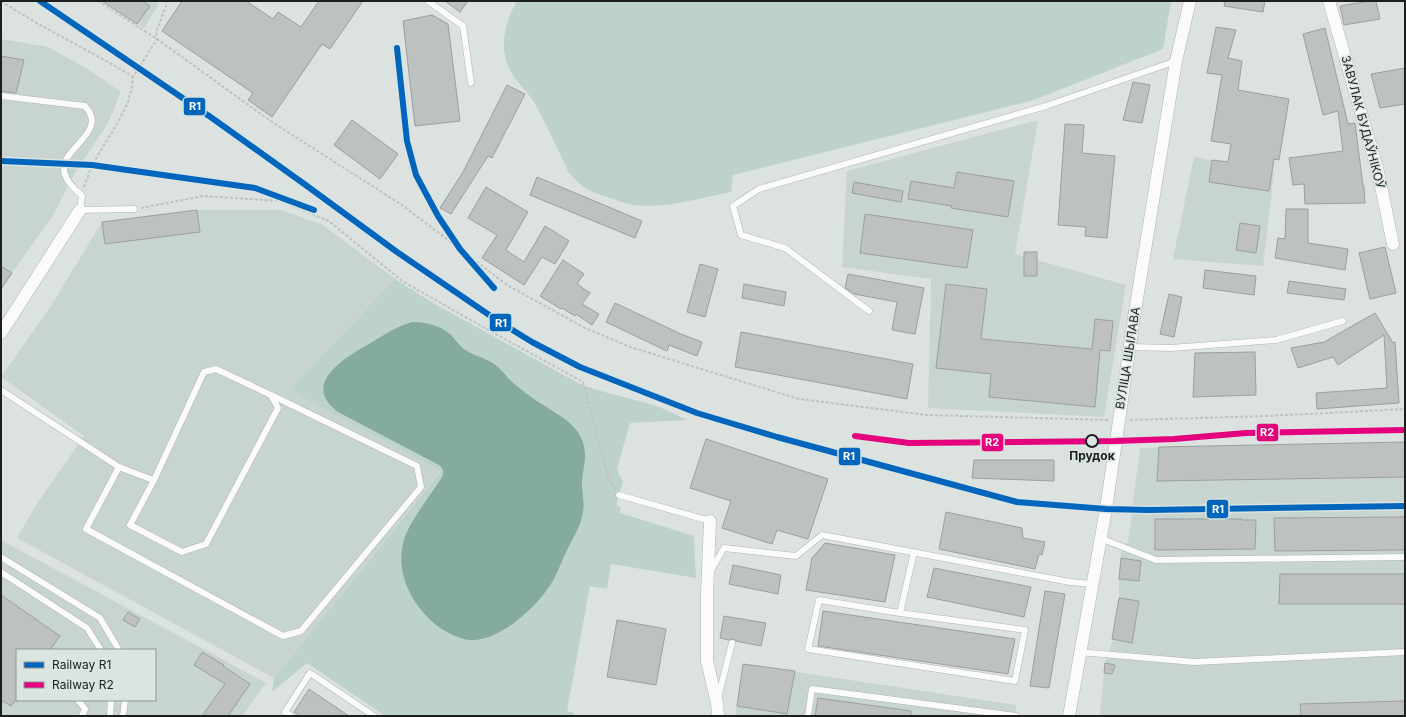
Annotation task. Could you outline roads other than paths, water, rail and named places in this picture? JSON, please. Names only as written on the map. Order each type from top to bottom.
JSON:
[{"type":"street","name":"ВУЛІЦА ШЫЛАВА","points":[[1068,716],[1106,509],[1134,311],[1176,61],[1190,1]]},
{"type":"street","name":"ЗАВУЛАК БУДАЎНІКОЎ","points":[[1329,1],[1378,172],[1393,244]]},
{"type":"street","points":[[1,333],[80,210]]},
{"type":"street","points":[[710,521],[707,595],[707,661],[717,703],[718,716]]},
{"type":"lane","points":[[428,1],[464,26],[471,84]]},
{"type":"lane","points":[[869,311],[785,248],[741,235],[733,206],[759,189],[1046,106],[1176,61]]},
{"type":"lane","points":[[1,96],[84,106],[89,111],[91,121],[90,131],[69,156],[64,170],[65,176],[82,196],[80,210],[134,209]]},
{"type":"lane","points":[[1130,346],[1171,348],[1276,340],[1343,320]]},
{"type":"lane","points":[[119,467],[86,529],[283,636],[301,631],[421,487],[417,466],[271,395],[216,369],[204,372],[154,480],[130,525],[182,552],[206,544],[278,408],[271,395]]},
{"type":"lane","points":[[1,390],[119,467],[154,480]]},
{"type":"lane","points":[[619,495],[710,521]]},
{"type":"lane","points":[[708,575],[724,548],[796,556],[822,535],[1092,584]]},
{"type":"lane","points":[[1100,538],[1156,560],[1405,558]]},
{"type":"lane","points":[[900,613],[914,552]]},
{"type":"lane","points":[[1,557],[100,618],[118,649]]},
{"type":"lane","points":[[1,572],[87,628],[100,649]]},
{"type":"lane","points":[[819,600],[900,613],[1025,630],[1015,680],[808,649],[819,600]]},
{"type":"lane","points":[[717,703],[732,642]]},
{"type":"lane","points":[[1079,652],[1194,662],[1405,652]]},
{"type":"lane","points":[[291,716],[284,712],[310,674],[374,716]]},
{"type":"lane","points":[[808,716],[812,689],[1016,716]]},
{"type":"lane","points":[[79,701],[85,708],[82,716]]},
{"type":"lane","points":[[110,716],[112,701]]},
{"type":"lane","points":[[123,716],[125,701]]},
{"type":"rail line","name":"R1","points":[[40,1],[212,118],[397,252],[498,321],[532,342],[580,367],[697,413],[777,437],[1017,502],[1106,509],[1149,510],[1405,506]]},
{"type":"rail line","name":"R1","points":[[397,48],[407,141],[416,175],[438,216],[460,249],[494,288]]},
{"type":"rail line","name":"R1","points":[[1,161],[92,165],[255,188],[314,210]]},
{"type":"rail line","name":"R2","points":[[855,436],[909,443],[1115,441],[1174,439],[1246,433],[1405,430]]},
{"type":"place","name":"Прудок","points":[[1092,441]]}]
